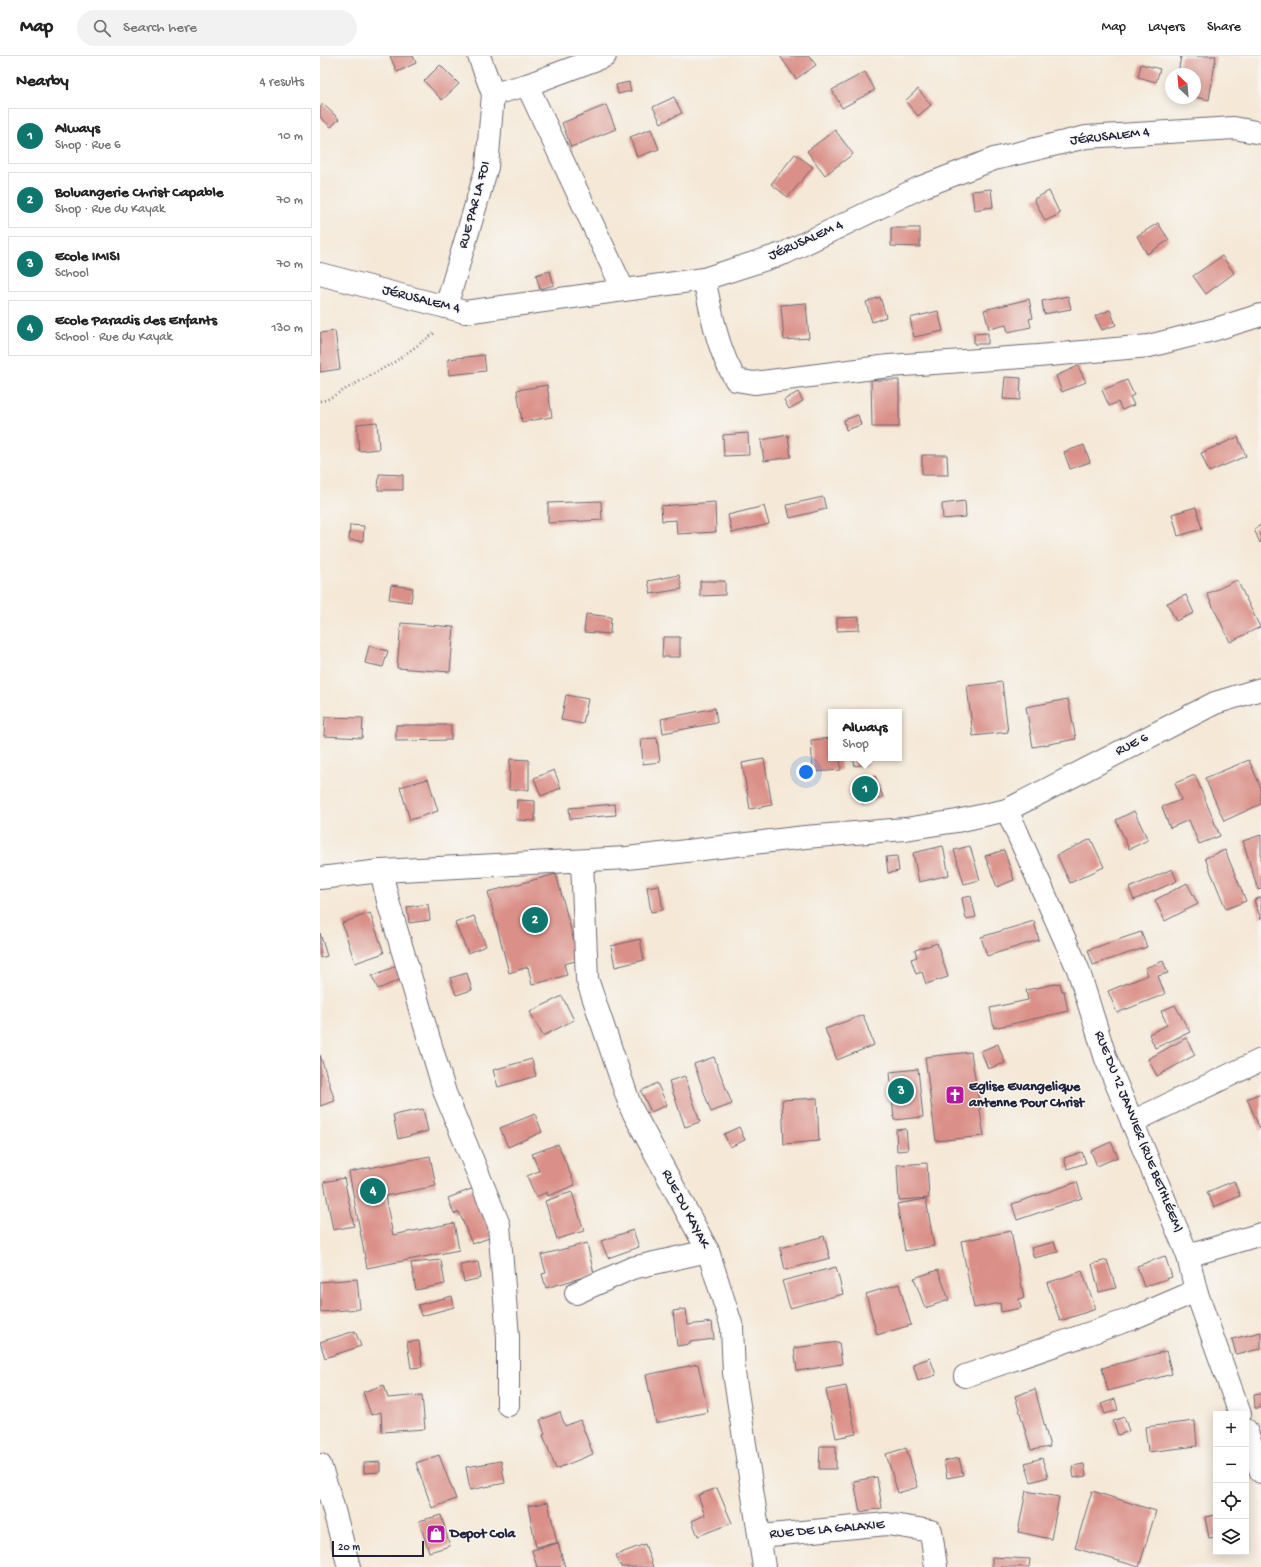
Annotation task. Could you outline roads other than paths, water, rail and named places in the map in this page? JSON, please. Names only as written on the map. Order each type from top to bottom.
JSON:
[{"type":"street","name":"RUE PAR LA FOI","points":[[455,310],[487,167],[493,94],[479,56]]},
{"type":"street","points":[[493,94],[527,85],[605,56]]},
{"type":"street","points":[[527,85],[623,289]]},
{"type":"street","name":"JÉRUSALEM 4","points":[[320,274],[455,310],[704,279],[785,253],[920,188],[994,159],[1086,137],[1234,128],[1261,133]]},
{"type":"street","points":[[704,279],[719,344],[726,365],[736,380],[754,383],[889,366],[1038,356],[1149,346],[1216,329],[1261,315]]},
{"type":"street","name":"RUE 6","points":[[320,878],[381,871],[627,858],[805,837],[906,829],[957,821],[1007,810],[1215,703],[1261,689]]},
{"type":"street","name":"RUE DU 12 JANVIER (RUE BETHLÉEM)","points":[[1007,810],[1078,969],[1106,1059],[1188,1256],[1196,1291],[1239,1411]]},
{"type":"street","name":"RUE DU KAYAK","points":[[582,861],[587,979],[631,1108],[708,1251],[732,1327],[734,1373],[764,1567]]},
{"type":"street","points":[[381,871],[389,905],[445,1093],[499,1225],[508,1337],[508,1405]]},
{"type":"street","points":[[1132,1122],[1261,1060]]},
{"type":"street","points":[[1188,1256],[1261,1234]]},
{"type":"street","points":[[576,1293],[632,1268],[708,1251]]},
{"type":"street","points":[[965,1376],[1130,1319],[1196,1291]]},
{"type":"street","points":[[1249,1438],[1261,1472]]},
{"type":"street","points":[[320,1465],[349,1567]]},
{"type":"street","name":"RUE DE LA GALAXIE","points":[[760,1536],[887,1524],[930,1531],[936,1567]]},
{"type":"place","name":"Always","points":[[865,789]]},
{"type":"place","name":"Boluangerie Christ Capable","points":[[535,920]]},
{"type":"place","name":"Ecole IMISI","points":[[901,1091]]},
{"type":"place","name":"Eglise Evangelique antenne Pour Christ","points":[[955,1095]]},
{"type":"place","name":"Ecole Paradis des Enfants","points":[[373,1191]]},
{"type":"place","name":"Depot Cola","points":[[436,1534]]}]
